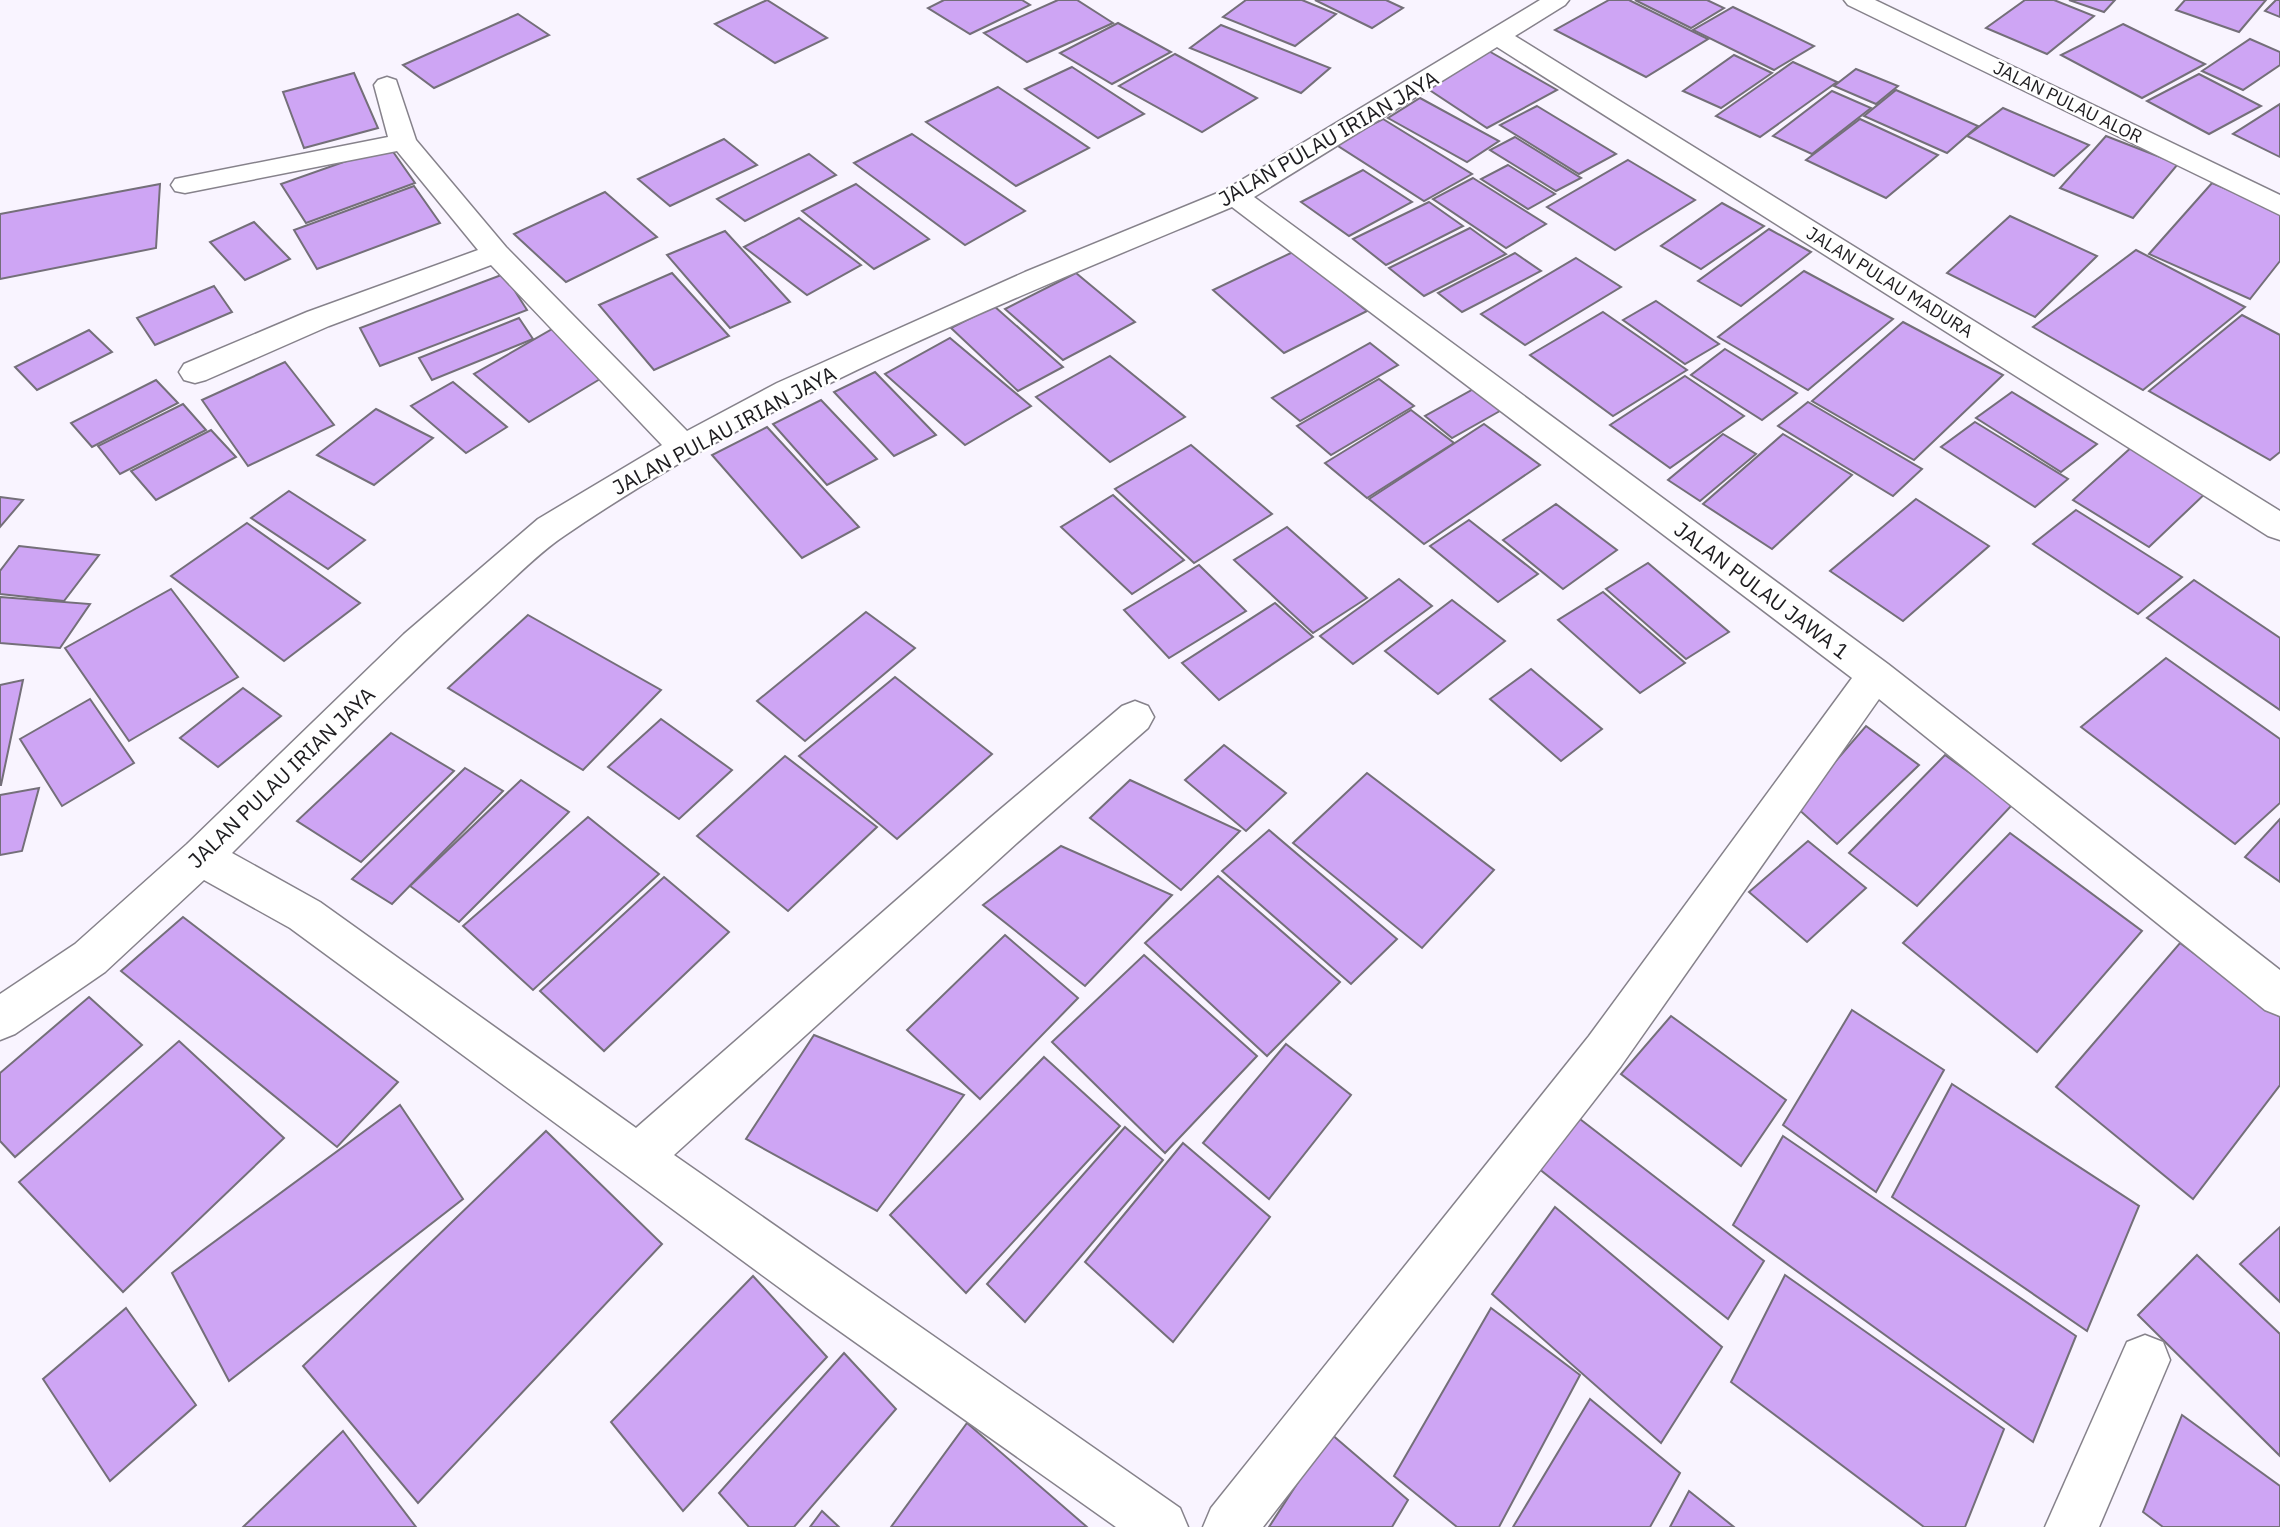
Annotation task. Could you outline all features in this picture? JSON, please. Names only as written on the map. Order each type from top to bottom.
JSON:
[{"type":"street","name":"JALAN PULAU IRIAN JAYA","points":[[0,1019],[90,958],[201,857],[417,644],[540,536],[683,447],[788,391],[1010,290],[1236,196],[1557,0]]},
{"type":"street","name":"JALAN PULAU ALOR","points":[[1856,0],[2280,206]]},
{"type":"street","name":"JALAN PULAU MADURA","points":[[1499,37],[2280,527]]},
{"type":"street","points":[[387,85],[403,142],[496,253],[683,447]]},
{"type":"street","points":[[184,185],[403,142]]},
{"type":"street","name":"JALAN PULAU JAWA 1","points":[[1236,196],[1875,675],[2280,996]]},
{"type":"street","points":[[195,372],[318,319],[496,253]]},
{"type":"street","points":[[1230,1527],[1605,1051],[1875,675]]},
{"type":"street","points":[[639,1156],[993,839],[1135,717]]},
{"type":"street","points":[[201,857],[305,915],[824,1291],[1161,1527]]},
{"type":"street","points":[[2072,1527],[2145,1360]]},
{"type":"building","points":[[767,0],[827,38],[775,63],[715,24]]},
{"type":"building","points":[[944,0],[1022,0],[1030,5],[970,34],[928,8]]},
{"type":"building","points":[[1058,0],[1077,0],[1113,23],[1027,62],[984,33]]},
{"type":"building","points":[[1246,0],[1302,0],[1336,14],[1295,46],[1223,17]]},
{"type":"building","points":[[1315,0],[1386,0],[1403,8],[1372,28]]},
{"type":"building","points":[[1609,0],[1629,0],[1708,39],[1646,77],[1555,30]]},
{"type":"building","points":[[1635,0],[1707,0],[1724,8],[1691,28]]},
{"type":"building","points":[[2025,0],[2054,0],[2094,16],[2047,54],[1986,28]]},
{"type":"building","points":[[2069,0],[2115,0],[2104,12]]},
{"type":"building","points":[[2185,0],[2266,0],[2239,32],[2176,10]]},
{"type":"building","points":[[2276,0],[2280,0],[2280,17],[2265,11]]},
{"type":"building","points":[[1733,7],[1814,46],[1774,70],[1693,30]]},
{"type":"building","points":[[518,14],[549,35],[434,88],[403,65]]},
{"type":"building","points":[[1118,23],[1171,52],[1112,84],[1060,53]]},
{"type":"building","points":[[2123,24],[2205,64],[2142,98],[2061,55]]},
{"type":"building","points":[[1221,25],[1330,68],[1301,93],[1190,48]]},
{"type":"building","points":[[2250,39],[2280,52],[2280,65],[2243,90],[2202,71]]},
{"type":"building","points":[[1487,50],[1557,90],[1487,128],[1428,89]]},
{"type":"building","points":[[1175,54],[1257,98],[1202,132],[1119,86]]},
{"type":"building","points":[[1734,55],[1772,73],[1721,108],[1683,91]]},
{"type":"building","points":[[1793,62],[1837,82],[1760,137],[1716,116]]},
{"type":"building","points":[[1072,67],[1144,114],[1098,138],[1025,89]]},
{"type":"building","points":[[1856,69],[1898,86],[1876,104],[1834,86]]},
{"type":"building","points":[[354,73],[378,128],[304,148],[283,92]]},
{"type":"building","points":[[2199,74],[2261,106],[2209,134],[2147,101]]},
{"type":"building","points":[[998,87],[1089,148],[1016,186],[926,122]]},
{"type":"building","points":[[1896,90],[1978,126],[1947,153],[1864,116]]},
{"type":"building","points":[[1832,91],[1871,108],[1812,154],[1773,136]]},
{"type":"building","points":[[1420,98],[1499,141],[1467,162],[1388,118]]},
{"type":"building","points":[[2280,104],[2280,157],[2233,134]]},
{"type":"building","points":[[1537,106],[1616,154],[1579,174],[1500,125]]},
{"type":"building","points":[[2003,108],[2089,145],[2054,176],[1967,136]]},
{"type":"building","points":[[1383,119],[1472,174],[1424,201],[1335,144]]},
{"type":"building","points":[[1860,119],[1938,155],[1886,198],[1806,160]]},
{"type":"building","points":[[912,134],[1025,211],[965,245],[854,163]]},
{"type":"building","points":[[2106,136],[2178,164],[2133,218],[2060,188]]},
{"type":"building","points":[[1515,137],[1581,178],[1556,191],[1490,150]]},
{"type":"building","points":[[724,139],[757,165],[670,206],[638,179]]},
{"type":"building","points":[[389,146],[415,183],[306,223],[281,184]]},
{"type":"building","points":[[809,154],[836,175],[745,221],[717,199]]},
{"type":"building","points":[[1628,160],[1695,200],[1615,250],[1547,207]]},
{"type":"building","points":[[1508,165],[1555,194],[1528,209],[1481,179]]},
{"type":"building","points":[[1363,170],[1412,202],[1349,236],[1301,202]]},
{"type":"building","points":[[1473,178],[1546,224],[1506,248],[1433,199]]},
{"type":"building","points":[[2212,183],[2280,211],[2280,261],[2250,299],[2149,254]]},
{"type":"building","points":[[160,184],[156,248],[0,279],[0,214]]},
{"type":"building","points":[[856,184],[929,239],[874,269],[802,211]]},
{"type":"building","points":[[414,186],[440,223],[317,269],[294,230]]},
{"type":"building","points":[[605,192],[657,237],[566,282],[514,234]]},
{"type":"building","points":[[1429,202],[1463,226],[1386,265],[1353,239]]},
{"type":"building","points":[[1722,203],[1764,226],[1701,269],[1661,246]]},
{"type":"building","points":[[2010,216],[2097,256],[2035,317],[1947,273]]},
{"type":"building","points":[[799,218],[861,265],[807,295],[744,247]]},
{"type":"building","points":[[254,222],[290,259],[245,280],[210,242]]},
{"type":"building","points":[[1470,228],[1506,254],[1424,296],[1389,268]]},
{"type":"building","points":[[1769,229],[1811,252],[1741,306],[1698,281]]},
{"type":"building","points":[[725,231],[790,302],[730,328],[667,255]]},
{"type":"building","points":[[2136,250],[2245,307],[2143,390],[2033,327]]},
{"type":"building","points":[[1293,252],[1367,311],[1284,353],[1213,290]]},
{"type":"building","points":[[1515,253],[1541,271],[1462,312],[1438,293]]},
{"type":"building","points":[[1576,258],[1621,287],[1525,345],[1481,314]]},
{"type":"building","points":[[1804,271],[1893,319],[1808,390],[1718,337]]},
{"type":"building","points":[[672,273],[729,336],[654,370],[599,305]]},
{"type":"building","points":[[1076,273],[1135,322],[1063,360],[1005,309]]},
{"type":"building","points":[[504,274],[527,310],[380,366],[360,328]]},
{"type":"building","points":[[214,286],[232,312],[155,345],[137,318]]},
{"type":"building","points":[[1656,301],[1719,344],[1685,364],[1623,320]]},
{"type":"building","points":[[994,306],[1063,367],[1018,391],[951,328]]},
{"type":"building","points":[[1603,312],[1687,370],[1613,416],[1530,355]]},
{"type":"building","points":[[2242,315],[2280,335],[2280,452],[2270,460],[2149,391]]},
{"type":"building","points":[[519,318],[533,339],[432,380],[419,358]]},
{"type":"building","points":[[1903,322],[2003,375],[1914,460],[1812,401]]},
{"type":"building","points":[[554,328],[610,373],[529,422],[474,374]]},
{"type":"building","points":[[89,330],[112,352],[37,390],[15,367]]},
{"type":"building","points":[[950,338],[1031,406],[965,445],[885,374]]},
{"type":"building","points":[[1370,343],[1398,365],[1300,421],[1272,398]]},
{"type":"building","points":[[1725,349],[1797,393],[1762,420],[1691,375]]},
{"type":"building","points":[[1110,356],[1185,417],[1110,462],[1036,397]]},
{"type":"building","points":[[285,362],[334,425],[248,466],[202,400]]},
{"type":"building","points":[[875,372],[936,435],[894,456],[834,392]]},
{"type":"building","points":[[1685,376],[1744,416],[1670,468],[1610,425]]},
{"type":"building","points":[[1379,379],[1414,406],[1331,455],[1297,426]]},
{"type":"building","points":[[156,380],[178,403],[92,447],[71,423]]},
{"type":"building","points":[[453,382],[507,427],[466,453],[411,406]]},
{"type":"building","points":[[1479,386],[1507,407],[1452,438],[1425,416]]},
{"type":"building","points":[[2012,392],[2097,444],[2061,472],[1976,418]]},
{"type":"building","points":[[821,400],[877,459],[827,485],[773,424]]},
{"type":"building","points":[[1808,402],[1922,469],[1893,496],[1778,426]]},
{"type":"building","points":[[183,404],[206,430],[120,474],[98,446]]},
{"type":"building","points":[[376,409],[433,438],[374,485],[317,455]]},
{"type":"building","points":[[1411,410],[1454,443],[1367,498],[1325,463]]},
{"type":"building","points":[[1975,422],[2068,479],[2035,507],[1941,447]]},
{"type":"building","points":[[1484,424],[1540,465],[1424,544],[1369,499]]},
{"type":"building","points":[[767,427],[859,527],[802,558],[712,455]]},
{"type":"building","points":[[211,430],[236,457],[156,500],[131,471]]},
{"type":"building","points":[[1723,434],[1756,454],[1700,501],[1668,480]]},
{"type":"building","points":[[1783,434],[1852,475],[1772,549],[1703,504]]},
{"type":"building","points":[[1191,445],[1272,514],[1194,563],[1115,489]]},
{"type":"building","points":[[2134,445],[2210,489],[2149,547],[2073,500]]},
{"type":"building","points":[[289,491],[365,540],[328,569],[251,518]]},
{"type":"building","points":[[1113,495],[1184,560],[1132,594],[1061,527]]},
{"type":"building","points":[[0,497],[23,500],[0,527]]},
{"type":"building","points":[[1916,499],[1989,546],[1903,621],[1830,571]]},
{"type":"building","points":[[1556,504],[1617,550],[1563,589],[1503,540]]},
{"type":"building","points":[[2076,510],[2182,577],[2138,614],[2033,544]]},
{"type":"building","points":[[1469,520],[1538,574],[1498,602],[1430,546]]},
{"type":"building","points":[[247,523],[360,603],[284,661],[171,576]]},
{"type":"building","points":[[1287,527],[1367,598],[1313,633],[1234,560]]},
{"type":"building","points":[[19,546],[99,555],[64,601],[0,594],[0,571]]},
{"type":"building","points":[[1648,563],[1729,632],[1686,659],[1606,589]]},
{"type":"building","points":[[1199,565],[1246,611],[1169,658],[1124,610]]},
{"type":"building","points":[[1399,579],[1432,606],[1353,664],[1320,636]]},
{"type":"building","points":[[2194,580],[2280,638],[2280,710],[2147,618]]},
{"type":"building","points":[[171,589],[238,677],[129,741],[65,648]]},
{"type":"building","points":[[1603,592],[1685,663],[1640,693],[1558,620]]},
{"type":"building","points":[[0,597],[90,604],[60,648],[0,643]]},
{"type":"building","points":[[1452,600],[1505,641],[1438,694],[1385,651]]},
{"type":"building","points":[[1275,603],[1313,637],[1219,700],[1182,663]]},
{"type":"building","points":[[866,612],[915,648],[805,741],[757,701]]},
{"type":"building","points":[[528,615],[661,690],[583,770],[448,688]]},
{"type":"building","points":[[2166,658],[2280,739],[2280,803],[2235,844],[2081,727]]},
{"type":"building","points":[[1531,669],[1602,729],[1561,761],[1490,699]]},
{"type":"building","points":[[895,677],[992,754],[897,839],[799,756]]},
{"type":"building","points":[[23,680],[1,785],[0,785],[0,685]]},
{"type":"building","points":[[243,688],[281,716],[218,767],[180,738]]},
{"type":"building","points":[[90,699],[134,763],[62,806],[20,739]]},
{"type":"building","points":[[661,719],[732,770],[679,819],[608,767]]},
{"type":"building","points":[[1866,726],[1919,765],[1837,844],[1796,807]]},
{"type":"building","points":[[391,733],[454,771],[361,862],[297,821]]},
{"type":"building","points":[[1224,745],[1286,793],[1246,831],[1185,780]]},
{"type":"building","points":[[1945,755],[2013,804],[1917,906],[1849,853]]},
{"type":"building","points":[[785,756],[877,827],[788,911],[697,836]]},
{"type":"building","points":[[465,768],[503,791],[392,904],[352,879]]},
{"type":"building","points":[[1367,773],[1494,870],[1422,948],[1293,843]]},
{"type":"building","points":[[521,780],[569,812],[459,922],[410,886]]},
{"type":"building","points":[[1130,780],[1240,831],[1181,890],[1090,818]]},
{"type":"building","points":[[39,788],[22,851],[0,855],[0,795]]},
{"type":"building","points":[[588,817],[659,874],[533,990],[463,926]]},
{"type":"building","points":[[2280,819],[2280,882],[2245,857]]},
{"type":"building","points":[[1269,830],[1397,939],[1351,984],[1222,871]]},
{"type":"building","points":[[2010,833],[2142,931],[2037,1052],[1903,943]]},
{"type":"building","points":[[1808,841],[1866,888],[1807,942],[1749,892]]},
{"type":"building","points":[[1061,846],[1172,895],[1085,986],[983,905]]},
{"type":"building","points":[[1218,876],[1340,982],[1267,1056],[1145,943]]},
{"type":"building","points":[[664,877],[729,932],[604,1051],[540,991]]},
{"type":"building","points":[[183,917],[398,1082],[337,1147],[121,971]]},
{"type":"building","points":[[1005,935],[1078,998],[980,1099],[907,1030]]},
{"type":"building","points":[[2180,943],[2280,1017],[2280,1085],[2193,1199],[2056,1087]]},
{"type":"building","points":[[1144,955],[1257,1056],[1165,1153],[1052,1042]]},
{"type":"building","points":[[89,997],[142,1045],[15,1157],[0,1141],[0,1073]]},
{"type":"building","points":[[1852,1010],[1944,1070],[1876,1192],[1783,1125]]},
{"type":"building","points":[[1671,1016],[1786,1100],[1741,1166],[1621,1074]]},
{"type":"building","points":[[814,1035],[964,1095],[877,1211],[746,1139]]},
{"type":"building","points":[[179,1041],[284,1138],[123,1292],[19,1182]]},
{"type":"building","points":[[1286,1044],[1351,1095],[1269,1199],[1203,1143]]},
{"type":"building","points":[[1044,1057],[1120,1126],[966,1293],[890,1215]]},
{"type":"building","points":[[1952,1084],[2139,1206],[2087,1331],[1892,1197]]},
{"type":"building","points":[[400,1105],[463,1199],[229,1381],[172,1273]]},
{"type":"building","points":[[1576,1116],[1764,1261],[1728,1319],[1538,1168]]},
{"type":"building","points":[[1125,1127],[1163,1160],[1025,1322],[987,1284]]},
{"type":"building","points":[[546,1131],[662,1244],[418,1503],[303,1366]]},
{"type":"building","points":[[1783,1136],[2076,1336],[2033,1442],[1733,1225]]},
{"type":"building","points":[[1183,1143],[1270,1217],[1173,1342],[1085,1262]]},
{"type":"building","points":[[1555,1207],[1722,1347],[1661,1443],[1492,1294]]},
{"type":"building","points":[[2280,1227],[2280,1302],[2240,1264]]},
{"type":"building","points":[[2197,1255],[2280,1334],[2280,1456],[2138,1315]]},
{"type":"building","points":[[1785,1275],[2004,1429],[1965,1527],[1924,1527],[1731,1382]]},
{"type":"building","points":[[753,1276],[827,1357],[683,1511],[611,1422]]},
{"type":"building","points":[[126,1308],[196,1405],[110,1481],[43,1379]]},
{"type":"building","points":[[1491,1308],[1580,1375],[1499,1527],[1457,1527],[1394,1476]]},
{"type":"building","points":[[844,1353],[896,1409],[794,1527],[749,1527],[719,1493]]},
{"type":"building","points":[[1590,1399],[1680,1473],[1650,1527],[1513,1527]]},
{"type":"building","points":[[2182,1415],[2280,1486],[2280,1527],[2163,1527],[2143,1512]]},
{"type":"building","points":[[967,1423],[1087,1527],[891,1527]]},
{"type":"building","points":[[343,1431],[416,1527],[243,1527]]},
{"type":"building","points":[[1330,1433],[1408,1500],[1392,1527],[1269,1527]]},
{"type":"building","points":[[1689,1491],[1734,1527],[1670,1527]]},
{"type":"building","points":[[822,1511],[839,1527],[810,1527]]}]
